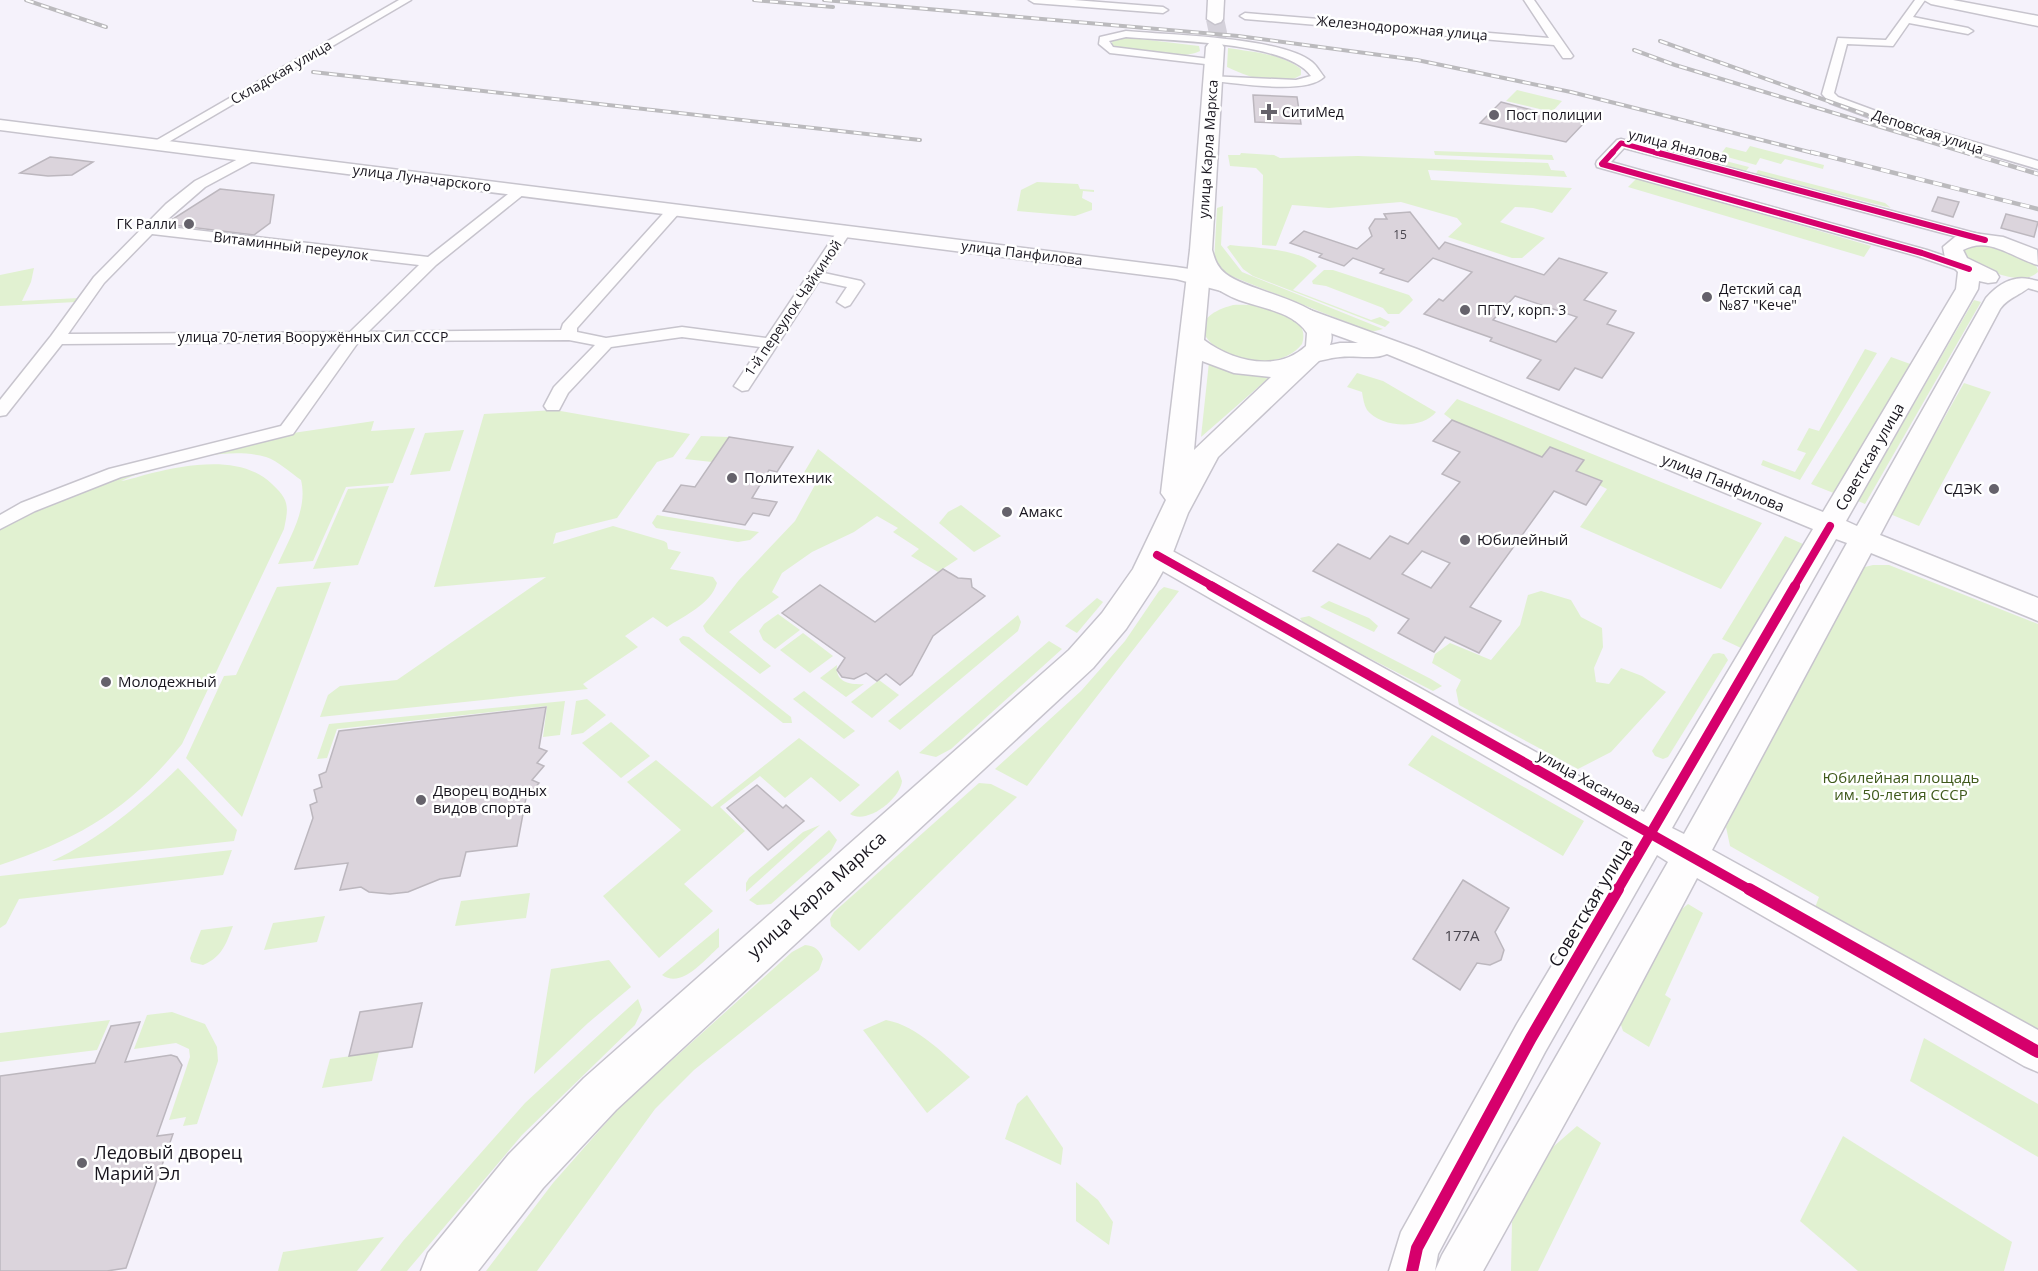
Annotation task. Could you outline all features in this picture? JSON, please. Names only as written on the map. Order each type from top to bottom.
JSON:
[{"type":"main road","points":[[1215,19],[1216,0]]},
{"type":"main road","points":[[1930,0],[2038,21]]},
{"type":"main road","name":"улица Карла Маркса","points":[[1173,513],[1201,250],[1214,62]]},
{"type":"main road","name":"улица Луначарского","points":[[0,125],[845,230]]},
{"type":"main road","name":"улица Панфилова","points":[[845,230],[1198,277],[1238,291]]},
{"type":"main road","points":[[2031,284],[1986,276],[1969,269],[1954,257],[1953,247],[1964,241],[1985,240],[2016,247],[2038,259]]},
{"type":"main road","points":[[1201,250],[1207,268],[1238,291],[1302,315],[1312,322],[1320,335],[1320,343],[1306,358],[1282,367],[1244,367],[1209,356],[1193,332],[1202,312],[1226,302],[1248,300],[1272,304]]},
{"type":"main road","name":"Советская улица","points":[[1423,1263],[1531,1038],[1967,289],[1969,269]]},
{"type":"main road","name":"Советская улица","points":[[1458,1271],[1606,1010],[1996,297],[2010,287],[2031,284]]},
{"type":"main road","name":"улица Панфилова","points":[[1302,315],[1408,354],[2038,610]]},
{"type":"main road","name":"улица Панфилова","points":[[1306,358],[1358,349],[1408,354]]},
{"type":"main road","name":"улица Карла Маркса","points":[[446,1271],[526,1171],[600,1094],[1081,659],[1114,621],[1157,555],[1173,513],[1208,452],[1306,358]]},
{"type":"main road","name":"улица Хасанова","points":[[1157,555],[2038,1052]]},
{"type":"street","name":"Складская улица","points":[[156,144],[406,0]]},
{"type":"street","points":[[1034,0],[1163,10]]},
{"type":"street","points":[[1529,0],[1567,56]]},
{"type":"street","points":[[1920,0],[1906,20],[1968,31]]},
{"type":"street","name":"Железнодорожная улица","points":[[1245,16],[1558,42]]},
{"type":"street","name":"Деповская улица","points":[[1906,20],[1889,44],[1842,40],[1828,94],[1834,100],[1899,124],[2038,165]]},
{"type":"street","points":[[1126,34],[1263,49],[1308,64],[1318,76],[1309,82],[1296,83],[1214,62],[1110,50],[1104,44],[1104,39],[1126,34]]},
{"type":"street","name":"улица Яналова","points":[[1969,269],[1922,253],[1602,164],[1621,143],[1985,240]]},
{"type":"street","points":[[0,411],[57,339],[99,280],[171,207],[200,184],[252,156]]},
{"type":"street","points":[[0,515],[28,507],[115,473],[287,430],[354,337],[431,262],[522,190]]},
{"type":"street","points":[[569,335],[569,327],[675,209]]},
{"type":"street","name":"Витаминный переулок","points":[[150,229],[431,262]]},
{"type":"street","name":"1-й переулок Чайкиной","points":[[742,386],[845,230]]},
{"type":"street","points":[[814,276],[856,284],[845,302]]},
{"type":"street","points":[[553,406],[560,390],[606,343],[682,333],[769,344]]},
{"type":"street","name":"улица 70-летия Вооружённых Сил СССР","points":[[57,339],[569,335],[606,343]]},
{"type":"street","points":[[0,523],[28,507]]},
{"type":"green space","points":[[1119,38],[1199,46],[1200,51],[1182,55],[1143,53],[1112,46],[1112,41]]},
{"type":"green space","points":[[1228,48],[1266,54],[1284,60],[1301,69],[1301,75],[1283,81],[1273,81],[1244,74],[1227,67]]},
{"type":"green space","points":[[1517,90],[1562,101],[1552,112],[1506,101]]},
{"type":"green space","points":[[1750,146],[1824,165],[1823,169],[1785,159],[1781,164],[1760,158],[1756,165],[1720,155],[1726,147],[1746,152]]},
{"type":"green space","points":[[1666,147],[1749,167],[1746,171],[1668,151]]},
{"type":"green space","points":[[1434,151],[1552,155],[1554,160],[1435,155]]},
{"type":"green space","points":[[1241,153],[1274,155],[1280,158],[1358,156],[1548,163],[1551,170],[1564,171],[1567,177],[1428,170],[1431,180],[1572,188],[1552,213],[1533,208],[1515,207],[1500,222],[1545,238],[1522,258],[1512,258],[1448,237],[1462,224],[1457,218],[1401,202],[1329,208],[1292,205],[1276,246],[1262,245],[1263,175],[1256,168],[1230,166],[1228,155],[1240,155]]},
{"type":"green space","points":[[1758,170],[1885,203],[1891,208],[1756,174]]},
{"type":"green space","points":[[1637,178],[1871,246],[1864,257],[1628,187]]},
{"type":"green space","points":[[1037,182],[1078,184],[1080,189],[1094,190],[1094,192],[1083,191],[1082,198],[1092,203],[1092,210],[1075,216],[1017,211],[1021,190]]},
{"type":"green space","points":[[1223,206],[1221,245],[1242,272],[1383,329],[1371,332],[1221,272],[1214,263],[1217,208]]},
{"type":"green space","points":[[1980,244],[2023,256],[2031,260],[2038,272],[2031,276],[2015,278],[1971,265],[1966,261],[1962,250]]},
{"type":"green space","points":[[1230,245],[1288,252],[1309,260],[1317,266],[1293,290],[1371,320],[1380,317],[1390,322],[1385,327],[1253,276],[1243,269],[1227,247]]},
{"type":"green space","points":[[34,268],[31,282],[22,301],[79,298],[76,302],[0,306],[0,275]]},
{"type":"green space","points":[[1324,270],[1333,270],[1409,295],[1413,300],[1399,314],[1388,314],[1383,308],[1326,286],[1313,284],[1312,281]]},
{"type":"green space","points":[[1974,300],[1981,302],[1865,504],[1858,501]]},
{"type":"green space","points":[[1233,305],[1267,308],[1291,317],[1299,324],[1303,333],[1302,344],[1285,357],[1264,361],[1242,358],[1222,351],[1208,340],[1203,327],[1210,315]]},
{"type":"green space","points":[[1865,349],[1877,353],[1800,480],[1761,465],[1763,460],[1795,472],[1806,453],[1797,450],[1809,428],[1819,431]]},
{"type":"green space","points":[[1891,357],[1913,365],[1836,494],[1811,484]]},
{"type":"green space","points":[[1209,362],[1239,373],[1272,375],[1201,437]]},
{"type":"green space","points":[[1357,373],[1383,381],[1436,412],[1430,418],[1412,424],[1391,423],[1373,416],[1364,404],[1362,392],[1347,387]]},
{"type":"green space","points":[[1964,383],[1991,392],[1919,526],[1890,514]]},
{"type":"green space","points":[[1457,399],[1762,523],[1721,589],[1580,527],[1607,489],[1599,485],[1602,481],[1452,420],[1444,414]]},
{"type":"green space","points":[[555,410],[690,434],[673,457],[657,462],[617,518],[556,533],[553,544],[613,526],[664,541],[668,549],[681,552],[670,569],[713,577],[717,583],[709,597],[696,609],[667,627],[653,617],[625,636],[638,647],[583,684],[588,689],[320,717],[328,695],[340,686],[397,680],[546,577],[434,587],[484,414]]},
{"type":"green space","points":[[374,421],[371,431],[415,428],[393,483],[346,487],[313,561],[278,564],[297,523],[303,491],[301,480],[284,467],[266,457],[232,453],[175,462],[293,433]]},
{"type":"green space","points":[[464,430],[450,471],[410,475],[425,433]]},
{"type":"green space","points":[[701,436],[729,437],[712,462],[685,459]]},
{"type":"green space","points":[[818,449],[958,559],[938,572],[911,556],[919,549],[893,532],[898,528],[877,516],[854,532],[812,552],[782,573],[772,592],[779,597],[729,632],[771,666],[760,674],[706,632],[703,626],[739,580],[795,521],[815,485],[802,476]]},
{"type":"green space","name":"Молодежный","points":[[173,463],[121,481],[199,465],[231,465],[246,469],[272,484],[285,499],[287,515],[284,529],[182,744],[143,787],[101,819],[54,844],[0,865],[0,530],[28,510],[144,470]]},
{"type":"green space","points":[[389,486],[358,565],[313,569],[348,489]]},
{"type":"green space","points":[[961,505],[1001,536],[974,552],[939,523],[948,512]]},
{"type":"green space","points":[[657,515],[759,532],[750,540],[738,542],[656,528],[652,523]]},
{"type":"green space","points":[[1785,536],[1803,544],[1741,648],[1722,639]]},
{"type":"green space","name":"Юбилейная площадь им. 50-летия СССР","points":[[1889,565],[2038,624],[2038,1040],[1813,913],[1819,897],[1730,846],[1726,827],[1861,568]]},
{"type":"green space","points":[[331,582],[242,817],[186,758],[224,676],[236,675],[277,587]]},
{"type":"green space","points":[[1164,587],[1179,591],[1027,786],[995,769],[1081,691],[1125,641]]},
{"type":"green space","points":[[1541,591],[1571,600],[1581,617],[1602,628],[1603,647],[1594,668],[1596,682],[1609,684],[1621,668],[1642,676],[1666,692],[1611,752],[1578,769],[1459,705],[1456,690],[1461,680],[1432,663],[1435,654],[1450,643],[1491,660],[1520,625],[1528,595]]},
{"type":"green space","points":[[1097,598],[1103,602],[1077,633],[1065,626]]},
{"type":"green space","points":[[1329,601],[1369,618],[1378,626],[1374,632],[1320,607]]},
{"type":"green space","points":[[778,614],[800,630],[775,649],[763,640],[759,631],[764,624]]},
{"type":"green space","points":[[1018,615],[1021,622],[1018,631],[900,730],[888,721]]},
{"type":"green space","points":[[1309,616],[1442,686],[1433,691],[1305,625],[1300,618]]},
{"type":"green space","points":[[803,633],[833,656],[810,673],[780,650]]},
{"type":"green space","points":[[683,636],[689,637],[791,717],[792,723],[783,723],[681,643],[679,639]]},
{"type":"green space","points":[[1049,641],[1062,649],[951,749],[936,757],[919,753]]},
{"type":"green space","points":[[1713,654],[1724,654],[1728,660],[1668,757],[1663,759],[1655,756],[1652,751]]},
{"type":"green space","points":[[837,665],[841,679],[853,684],[864,684],[846,697],[820,678]]},
{"type":"green space","points":[[879,680],[899,695],[872,718],[851,702]]},
{"type":"green space","points":[[804,691],[855,731],[844,739],[793,699]]},
{"type":"green space","points":[[587,699],[606,715],[583,733],[571,735],[576,701]]},
{"type":"green space","points":[[565,701],[560,735],[543,737],[547,706],[337,729],[327,758],[317,759],[329,724]]},
{"type":"green space","points":[[611,722],[650,756],[621,778],[582,743]]},
{"type":"green space","points":[[1432,735],[1584,821],[1563,856],[1408,765]]},
{"type":"green space","points":[[799,738],[860,785],[840,802],[811,777],[785,798],[760,776],[720,807],[745,831],[684,884],[713,911],[659,958],[603,896],[681,830],[627,782],[656,760],[712,807]]},
{"type":"green space","points":[[178,768],[237,830],[234,841],[52,861],[87,842],[119,820]]},
{"type":"green space","points":[[898,770],[902,781],[900,788],[889,802],[865,816],[850,814]]},
{"type":"green space","points":[[979,783],[991,784],[1017,797],[859,951],[831,926],[830,919],[834,912]]},
{"type":"green space","points":[[820,825],[746,892],[746,883],[749,878],[803,832]]},
{"type":"green space","points":[[829,830],[837,840],[831,851],[771,904],[757,905],[749,900]]},
{"type":"green space","points":[[232,850],[223,875],[19,899],[6,924],[0,928],[0,876]]},
{"type":"green space","points":[[530,893],[526,918],[455,926],[461,901]]},
{"type":"green space","points":[[1688,904],[1703,913],[1665,995],[1671,999],[1649,1047],[1623,1031],[1617,1013],[1669,920]]},
{"type":"green space","points":[[325,916],[317,942],[264,950],[273,923]]},
{"type":"green space","points":[[233,926],[225,944],[215,958],[203,965],[191,962],[190,958],[201,930]]},
{"type":"green space","points":[[719,928],[719,947],[700,965],[685,976],[670,978],[662,975]]},
{"type":"green space","points":[[805,945],[814,947],[820,953],[823,959],[819,970],[694,1070],[655,1109],[537,1271],[486,1271],[553,1183],[620,1107],[792,952]]},
{"type":"green space","points":[[609,960],[631,987],[588,1023],[534,1074],[551,969]]},
{"type":"green space","points":[[638,999],[642,1010],[635,1025],[522,1135],[407,1271],[380,1271],[403,1241],[525,1103]]},
{"type":"green space","points":[[172,1012],[205,1024],[217,1047],[218,1061],[197,1124],[183,1126],[186,1117],[169,1120],[190,1057],[189,1049],[176,1043],[134,1049],[147,1015]]},
{"type":"green space","points":[[110,1020],[97,1050],[0,1062],[0,1033]]},
{"type":"green space","points":[[886,1020],[910,1028],[970,1077],[927,1113],[863,1030]]},
{"type":"green space","points":[[1924,1038],[2038,1104],[2038,1157],[1910,1081]]},
{"type":"green space","points":[[379,1052],[372,1081],[322,1088],[330,1059]]},
{"type":"green space","points":[[1027,1095],[1063,1148],[1061,1165],[1005,1139],[1017,1104]]},
{"type":"green space","points":[[1577,1126],[1601,1143],[1538,1271],[1511,1271],[1512,1222],[1546,1153]]},
{"type":"green space","points":[[1843,1136],[2012,1242],[2004,1271],[1858,1271],[1800,1221]]},
{"type":"green space","points":[[1076,1182],[1098,1200],[1113,1222],[1109,1245],[1076,1221]]},
{"type":"green space","points":[[384,1237],[357,1271],[278,1271],[283,1252]]},
{"type":"building","name":"СитиМед","points":[[1253,95],[1297,97],[1301,124],[1255,122]]},
{"type":"building","points":[[1501,102],[1584,123],[1566,142],[1480,123]]},
{"type":"building","points":[[50,157],[93,162],[72,175],[48,176],[20,173]]},
{"type":"building","points":[[220,189],[274,195],[270,223],[254,235],[165,224]]},
{"type":"building","points":[[1938,197],[1959,202],[1953,217],[1932,211]]},
{"type":"building","name":"ПГТУ, корп. 3","points":[[1410,212],[1439,249],[1445,242],[1544,275],[1559,258],[1607,273],[1584,300],[1616,311],[1607,324],[1634,333],[1602,378],[1575,368],[1559,390],[1527,378],[1541,360],[1490,341],[1492,338],[1424,314],[1439,299],[1443,301],[1472,272],[1433,258],[1408,282],[1380,273],[1384,269],[1353,258],[1344,266],[1319,257],[1322,254],[1290,243],[1304,231],[1357,249],[1372,236],[1369,228],[1375,219],[1387,219],[1384,214]],"holes":[[[1515,296],[1577,317],[1556,342],[1493,320]]]},
{"type":"building","points":[[2006,214],[2038,222],[2034,237],[2001,228]]},
{"type":"building","name":"Юбилейный","points":[[1452,420],[1542,457],[1550,447],[1584,460],[1576,471],[1602,481],[1586,505],[1554,491],[1470,607],[1501,621],[1479,653],[1445,637],[1434,652],[1398,633],[1409,619],[1313,571],[1338,544],[1370,559],[1390,536],[1408,544],[1460,482],[1442,474],[1460,452],[1433,441]],"holes":[[[1422,551],[1450,563],[1431,588],[1402,574]]]},
{"type":"building","name":"Политехник","points":[[729,437],[793,447],[777,472],[769,470],[752,498],[777,502],[769,516],[753,513],[745,525],[663,511],[681,485],[695,487]]},
{"type":"building","points":[[943,569],[958,578],[971,579],[972,587],[985,596],[933,636],[912,675],[900,685],[886,674],[877,681],[866,673],[854,679],[842,677],[837,670],[845,658],[782,613],[820,585],[875,622]]},
{"type":"building","name":"Дворец водных видов спорта","points":[[546,707],[539,748],[547,751],[537,763],[544,766],[532,780],[539,783],[526,798],[517,846],[466,852],[460,876],[440,879],[408,892],[390,894],[369,892],[361,887],[340,890],[348,863],[295,869],[313,818],[310,805],[317,802],[314,790],[322,787],[319,775],[326,772],[339,731]]},
{"type":"building","points":[[757,785],[783,808],[786,805],[804,821],[768,850],[727,808]]},
{"type":"building","points":[[1463,880],[1509,908],[1495,932],[1504,950],[1501,960],[1490,965],[1477,963],[1460,990],[1413,959]]},
{"type":"building","points":[[422,1003],[412,1047],[349,1056],[360,1012]]},
{"type":"building","name":"Ледовый дворец Марий Эл","points":[[140,1022],[125,1062],[171,1055],[177,1057],[182,1065],[157,1136],[173,1134],[126,1268],[107,1271],[0,1271],[0,1076],[95,1063],[111,1026]]},
{"type":"tunnel","points":[[1215,19],[1218,33],[1215,47]]},
{"type":"railway","points":[[26,0],[106,27]]},
{"type":"railway","points":[[754,0],[833,7]]},
{"type":"railway","points":[[824,0],[1238,36],[1417,60],[1571,92],[1817,154]]},
{"type":"railway","points":[[1660,41],[1867,115]]},
{"type":"railway","points":[[1634,50],[1675,65],[1970,154]]},
{"type":"railway","points":[[313,72],[920,140]]},
{"type":"railway","points":[[1811,152],[2038,209]]},
{"type":"railway","points":[[1965,152],[2038,174]]},
{"type":"cycle path","points":[[1969,269],[1922,253],[1602,164],[1621,143],[1985,240]]},
{"type":"cycle path","points":[[1412,1271],[1417,1248],[1531,1038],[1830,526]]},
{"type":"cycle path","points":[[1157,555],[2038,1052]]},
{"type":"place","name":"СитиМед","points":[[1269,112]]},
{"type":"place","name":"Пост полиции","points":[[1494,115]]},
{"type":"place","name":"ГК Ралли","points":[[189,224]]},
{"type":"place","name":"Детский сад №87 \"Кече\"","points":[[1707,297]]},
{"type":"place","name":"ПГТУ, корп. 3","points":[[1465,310]]},
{"type":"place","name":"Политехник","points":[[732,478]]},
{"type":"place","name":"СДЭК","points":[[1994,489]]},
{"type":"place","name":"Амакс","points":[[1007,512]]},
{"type":"place","name":"Юбилейный","points":[[1465,540]]},
{"type":"place","name":"Молодежный","points":[[106,682]]},
{"type":"place","name":"Дворец водных видов спорта","points":[[421,800]]},
{"type":"place","name":"Ледовый дворец Марий Эл","points":[[82,1163]]}]
